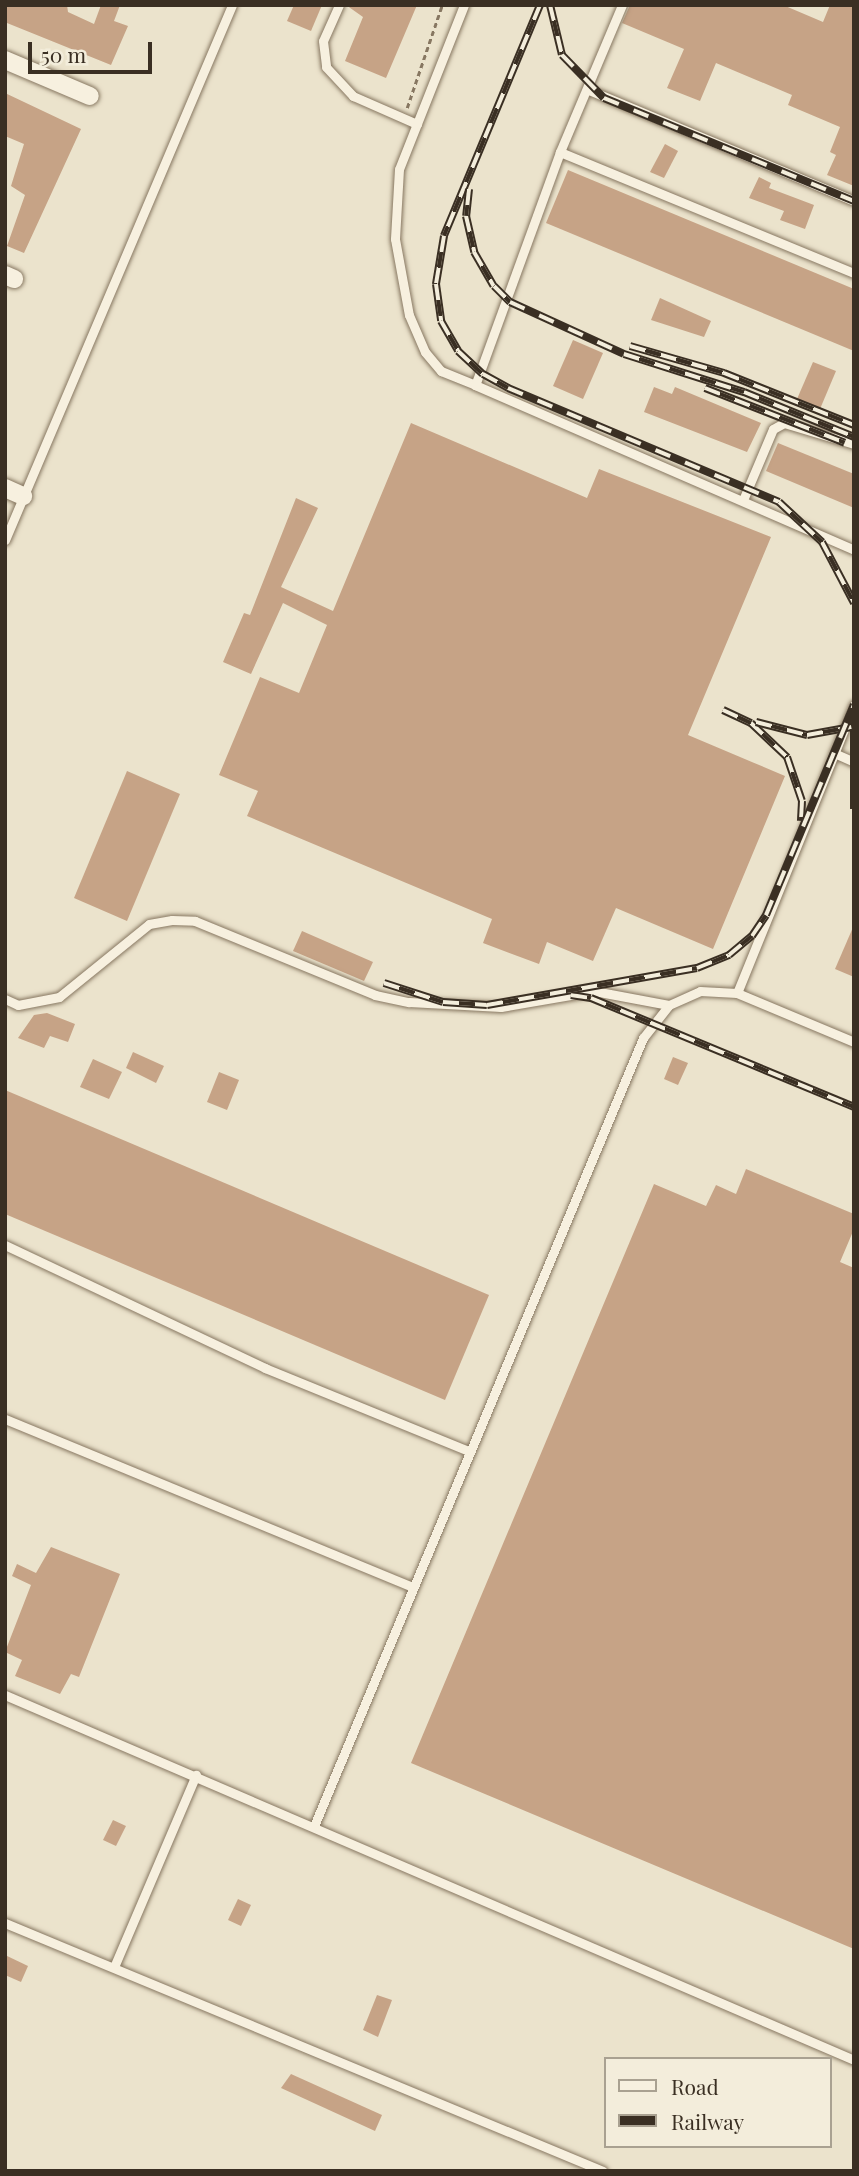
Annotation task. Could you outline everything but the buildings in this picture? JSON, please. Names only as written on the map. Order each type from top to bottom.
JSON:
[{"type":"street","points":[[5,60],[90,96]]},
{"type":"street","points":[[5,488],[23,496]]},
{"type":"lane","points":[[5,540],[232,5]]},
{"type":"lane","points":[[339,5],[323,41],[326,67],[353,96],[417,124]]},
{"type":"lane","points":[[464,5],[399,169],[395,198],[395,239],[409,315],[425,352],[441,371],[743,499],[854,550]]},
{"type":"lane","points":[[475,385],[560,152],[589,90],[622,5]]},
{"type":"lane","points":[[589,90],[854,201]]},
{"type":"lane","points":[[560,152],[854,272]]},
{"type":"lane","points":[[743,499],[773,429],[784,423],[854,444]]},
{"type":"lane","points":[[737,993],[854,705]]},
{"type":"lane","points":[[834,753],[854,762]]},
{"type":"lane","points":[[5,999],[18,1004],[59,997],[149,925],[172,920],[195,920],[375,995],[410,1002],[501,1007],[594,991],[669,1005]]},
{"type":"lane","points":[[314,1826],[468,1451],[643,1038],[669,1005],[700,992],[737,993],[854,1042]]},
{"type":"lane","points":[[5,1245],[265,1368],[468,1451]]},
{"type":"lane","points":[[5,1419],[412,1587]]},
{"type":"lane","points":[[5,1695],[854,2060]]},
{"type":"lane","points":[[114,1968],[196,1775]]},
{"type":"lane","points":[[5,1923],[603,2171]]},
{"type":"path","points":[[402,119],[442,5]]},
{"type":"railway","points":[[540,5],[444,236],[436,284],[441,321],[458,351],[483,374],[508,388],[779,502],[822,542],[854,603]]},
{"type":"railway","points":[[550,5],[562,55],[604,98],[854,201]]},
{"type":"railway","points":[[469,189],[466,216],[474,252],[494,286],[510,302],[624,354],[744,392],[854,437]]},
{"type":"railway","points":[[630,346],[724,373],[854,425]]},
{"type":"railway","points":[[705,388],[845,443]]},
{"type":"railway","points":[[384,983],[443,1002],[487,1005],[697,968],[729,955],[752,936],[766,915],[854,705]]},
{"type":"railway","points":[[723,710],[751,723],[787,757],[802,801],[801,821]]},
{"type":"railway","points":[[854,718],[854,809]]},
{"type":"railway","points":[[756,722],[807,735],[851,727]]},
{"type":"railway","points":[[571,995],[591,998],[854,1107]]}]
